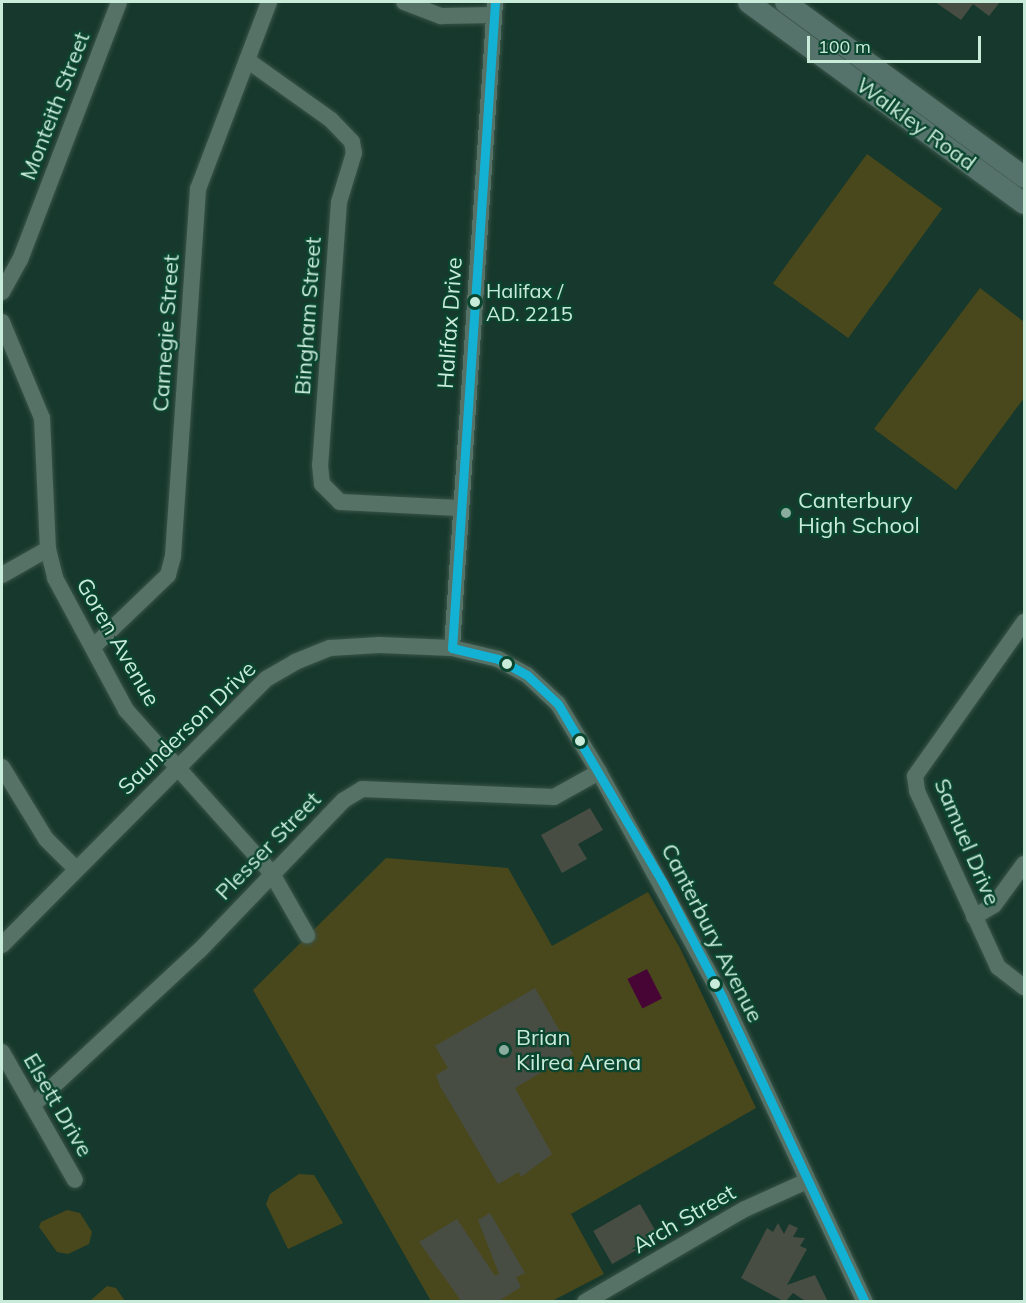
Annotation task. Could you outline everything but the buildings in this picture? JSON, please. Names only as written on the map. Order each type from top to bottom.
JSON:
[{"type":"main road","name":"Walkley Road","points":[[785,2],[958,142],[1024,203]]},
{"type":"main road","name":"Walkley Road","points":[[760,5],[958,142],[1024,177]]},
{"type":"street","name":"Monteith Street","points":[[2,291],[20,260],[119,2]]},
{"type":"street","name":"Carnegie Street","points":[[93,647],[168,575],[173,556],[198,189],[269,2]]},
{"type":"street","points":[[404,2],[441,16],[494,8]]},
{"type":"street","name":"Halifax Drive","points":[[452,648],[494,8]]},
{"type":"street","name":"Bingham Street","points":[[247,60],[332,120],[352,142],[354,153],[339,202],[320,465],[322,484],[340,501],[460,508]]},
{"type":"street","name":"Goren Avenue","points":[[2,322],[42,418],[48,549],[54,578],[126,710],[272,872],[307,935]]},
{"type":"street","points":[[2,575],[48,549]]},
{"type":"street","name":"Samuel Drive","points":[[1024,622],[915,776],[917,791],[998,967],[1024,987]]},
{"type":"street","name":"Saunderson Drive","points":[[2,945],[266,679],[295,662],[330,648],[452,648]]},
{"type":"street","name":"Canterbury Avenue","points":[[452,648],[498,659],[527,675],[558,704],[599,772],[722,997],[865,1302]]},
{"type":"street","points":[[2,766],[45,839],[76,869]]},
{"type":"street","name":"Plesser Street","points":[[33,1106],[199,951],[272,872],[345,800],[362,789],[554,797],[599,772]]},
{"type":"street","points":[[974,918],[994,904],[1024,864]]},
{"type":"street","name":"Elsett Drive","points":[[2,1052],[75,1180]]},
{"type":"street","name":"Arch Street","points":[[585,1302],[746,1209],[807,1180]]},
{"type":"shaded area","points":[[867,154],[942,209],[848,338],[773,283]]},
{"type":"shaded area","points":[[980,288],[1024,322],[1024,398],[956,490],[874,429]]},
{"type":"shaded area","points":[[386,858],[508,868],[552,946],[648,892],[680,948],[756,1108],[571,1214],[604,1274],[552,1301],[431,1301],[253,990]]},
{"type":"shaded area","points":[[647,969],[662,998],[642,1008],[627,979]]},
{"type":"shaded area","points":[[299,1174],[314,1175],[343,1223],[288,1249],[266,1204],[270,1194]]},
{"type":"shaded area","points":[[67,1210],[80,1213],[92,1232],[89,1244],[68,1254],[57,1252],[39,1227],[41,1222]]},
{"type":"shaded area","points":[[107,1286],[116,1288],[125,1301],[90,1301]]},
{"type":"transit line","points":[[452,648],[495,2]]},
{"type":"transit line","points":[[452,648],[498,659],[527,675],[558,704],[663,883],[722,997],[865,1302]]},
{"type":"place","name":"Halifax / AD. 2215","points":[[475,302]]},
{"type":"place","name":"Canterbury High School","points":[[786,513]]},
{"type":"place","name":"Brian Kilrea Arena","points":[[504,1050]]}]
